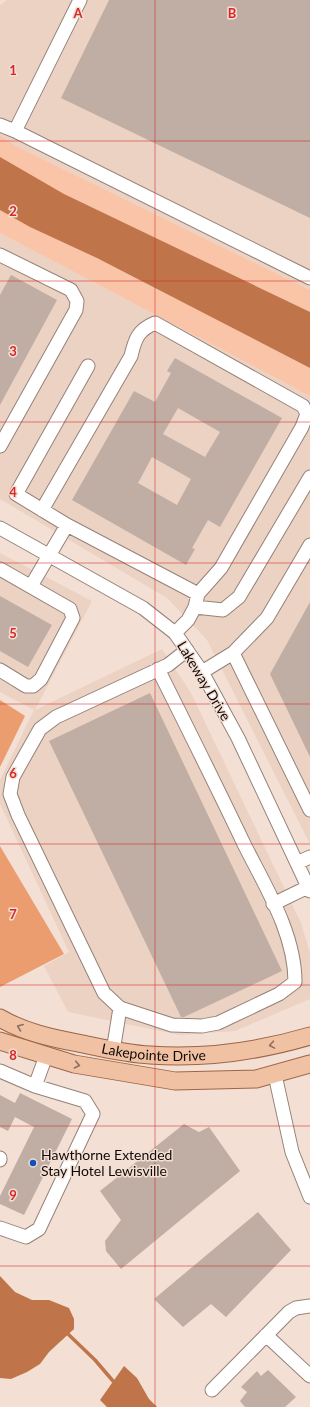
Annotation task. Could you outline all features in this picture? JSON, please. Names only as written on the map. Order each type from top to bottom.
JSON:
[{"type":"main road","name":"Lakepointe Drive","points":[[0,1018],[49,1038],[113,1051],[151,1055],[209,1055],[246,1050],[310,1036]]},
{"type":"main road","name":"Lakepointe Drive","points":[[0,1041],[74,1064],[175,1081],[256,1079],[310,1064]]},
{"type":"street","points":[[16,131],[80,0]]},
{"type":"street","points":[[0,125],[16,131],[310,278]]},
{"type":"street","points":[[0,446],[76,310],[76,301],[71,290],[2,260]]},
{"type":"street","points":[[42,510],[131,356],[134,341],[143,328],[154,323],[303,406],[308,413],[302,427],[221,568],[198,594],[195,607],[188,620],[175,633]]},
{"type":"street","points":[[88,366],[16,494],[67,524],[198,594]]},
{"type":"street","points":[[195,607],[223,610],[239,597],[310,477]]},
{"type":"street","points":[[31,586],[67,524]]},
{"type":"street","name":"Lakeway Drive","points":[[0,528],[143,608],[175,633],[202,672],[238,738],[309,889]]},
{"type":"street","points":[[202,672],[233,653],[267,618],[310,545]]},
{"type":"street","points":[[0,568],[70,609],[73,618],[41,679],[34,686],[26,686],[0,670]]},
{"type":"street","points":[[158,669],[273,904],[290,944],[295,964],[295,982],[279,994],[218,1024],[202,1026],[172,1025],[120,1008],[104,993],[18,815],[10,794],[13,777],[40,729],[56,717],[158,669],[168,665],[187,650]]},
{"type":"street","points":[[233,653],[310,810]]},
{"type":"street","points":[[297,863],[310,857]]},
{"type":"street","points":[[273,904],[309,889]]},
{"type":"street","points":[[113,1051],[120,1008]]},
{"type":"street","points":[[35,1086],[46,1056]]},
{"type":"street","points":[[0,1071],[35,1086],[85,1101],[93,1114],[39,1229],[26,1237],[0,1228]]},
{"type":"street","points":[[274,1075],[292,1152],[310,1197]]},
{"type":"street","points":[[212,1390],[289,1312],[296,1308],[310,1306]]},
{"type":"street","points":[[266,1335],[310,1376]]},
{"type":"shaded area","points":[[7,0],[310,0],[310,290],[14,145],[0,135],[0,5]]},
{"type":"shaded area","points":[[0,135],[14,145],[310,290],[310,396],[0,233]]},
{"type":"shaded area","points":[[0,157],[64,194],[310,312],[310,368],[97,258],[30,227],[0,210]]},
{"type":"shaded area","points":[[0,233],[310,396],[310,844],[207,640],[167,598],[0,499]]},
{"type":"shaded area","points":[[0,553],[92,601],[35,710],[162,649],[191,693],[301,923],[310,953],[310,999],[235,1031],[180,1035],[68,1012],[44,966],[69,952],[0,804],[0,780],[34,710],[0,692]]},
{"type":"shaded area","points":[[0,700],[25,716],[0,767]]},
{"type":"shaded area","points":[[0,846],[64,954],[0,987]]},
{"type":"shaded area","points":[[0,1276],[15,1292],[32,1300],[49,1300],[69,1308],[74,1319],[74,1329],[49,1352],[40,1364],[11,1379],[0,1378]]},
{"type":"shaded area","points":[[124,1366],[137,1378],[149,1399],[157,1407],[107,1407],[100,1400]]},
{"type":"building","points":[[109,0],[310,0],[310,218],[61,98]]},
{"type":"building","points":[[11,275],[57,300],[0,405],[0,295]]},
{"type":"building","points":[[175,358],[282,418],[220,527],[208,520],[192,548],[195,549],[186,565],[72,500],[134,391],[155,402],[171,373],[167,371]],"holes":[[[178,408],[220,432],[205,457],[163,434]],[[152,457],[191,479],[177,505],[138,483]]]},
{"type":"building","points":[[0,596],[52,625],[28,667],[0,651]]},
{"type":"building","points":[[310,602],[310,757],[270,674]]},
{"type":"building","points":[[150,693],[282,971],[184,1017],[181,1017],[49,741]]},
{"type":"building","name":"Hawthorne Extended Stay Hotel Lewisville","points":[[20,1093],[72,1119],[24,1215],[0,1204],[0,1196],[34,1127],[15,1117],[8,1131],[0,1127],[0,1095],[15,1103]]},
{"type":"building","points":[[184,1124],[199,1132],[209,1127],[240,1171],[121,1269],[106,1251],[105,1241],[121,1220],[100,1191]]},
{"type":"building","points":[[258,1212],[291,1250],[226,1317],[211,1304],[183,1327],[154,1299]]},
{"type":"building","points":[[268,1370],[296,1397],[285,1407],[245,1407],[240,1401],[247,1392],[241,1387],[257,1371],[261,1376]]},
{"type":"waterway","points":[[68,1334],[95,1360],[113,1381]]},
{"type":"place","name":"Hawthorne Extended Stay Hotel Lewisville","points":[[33,1163]]}]
